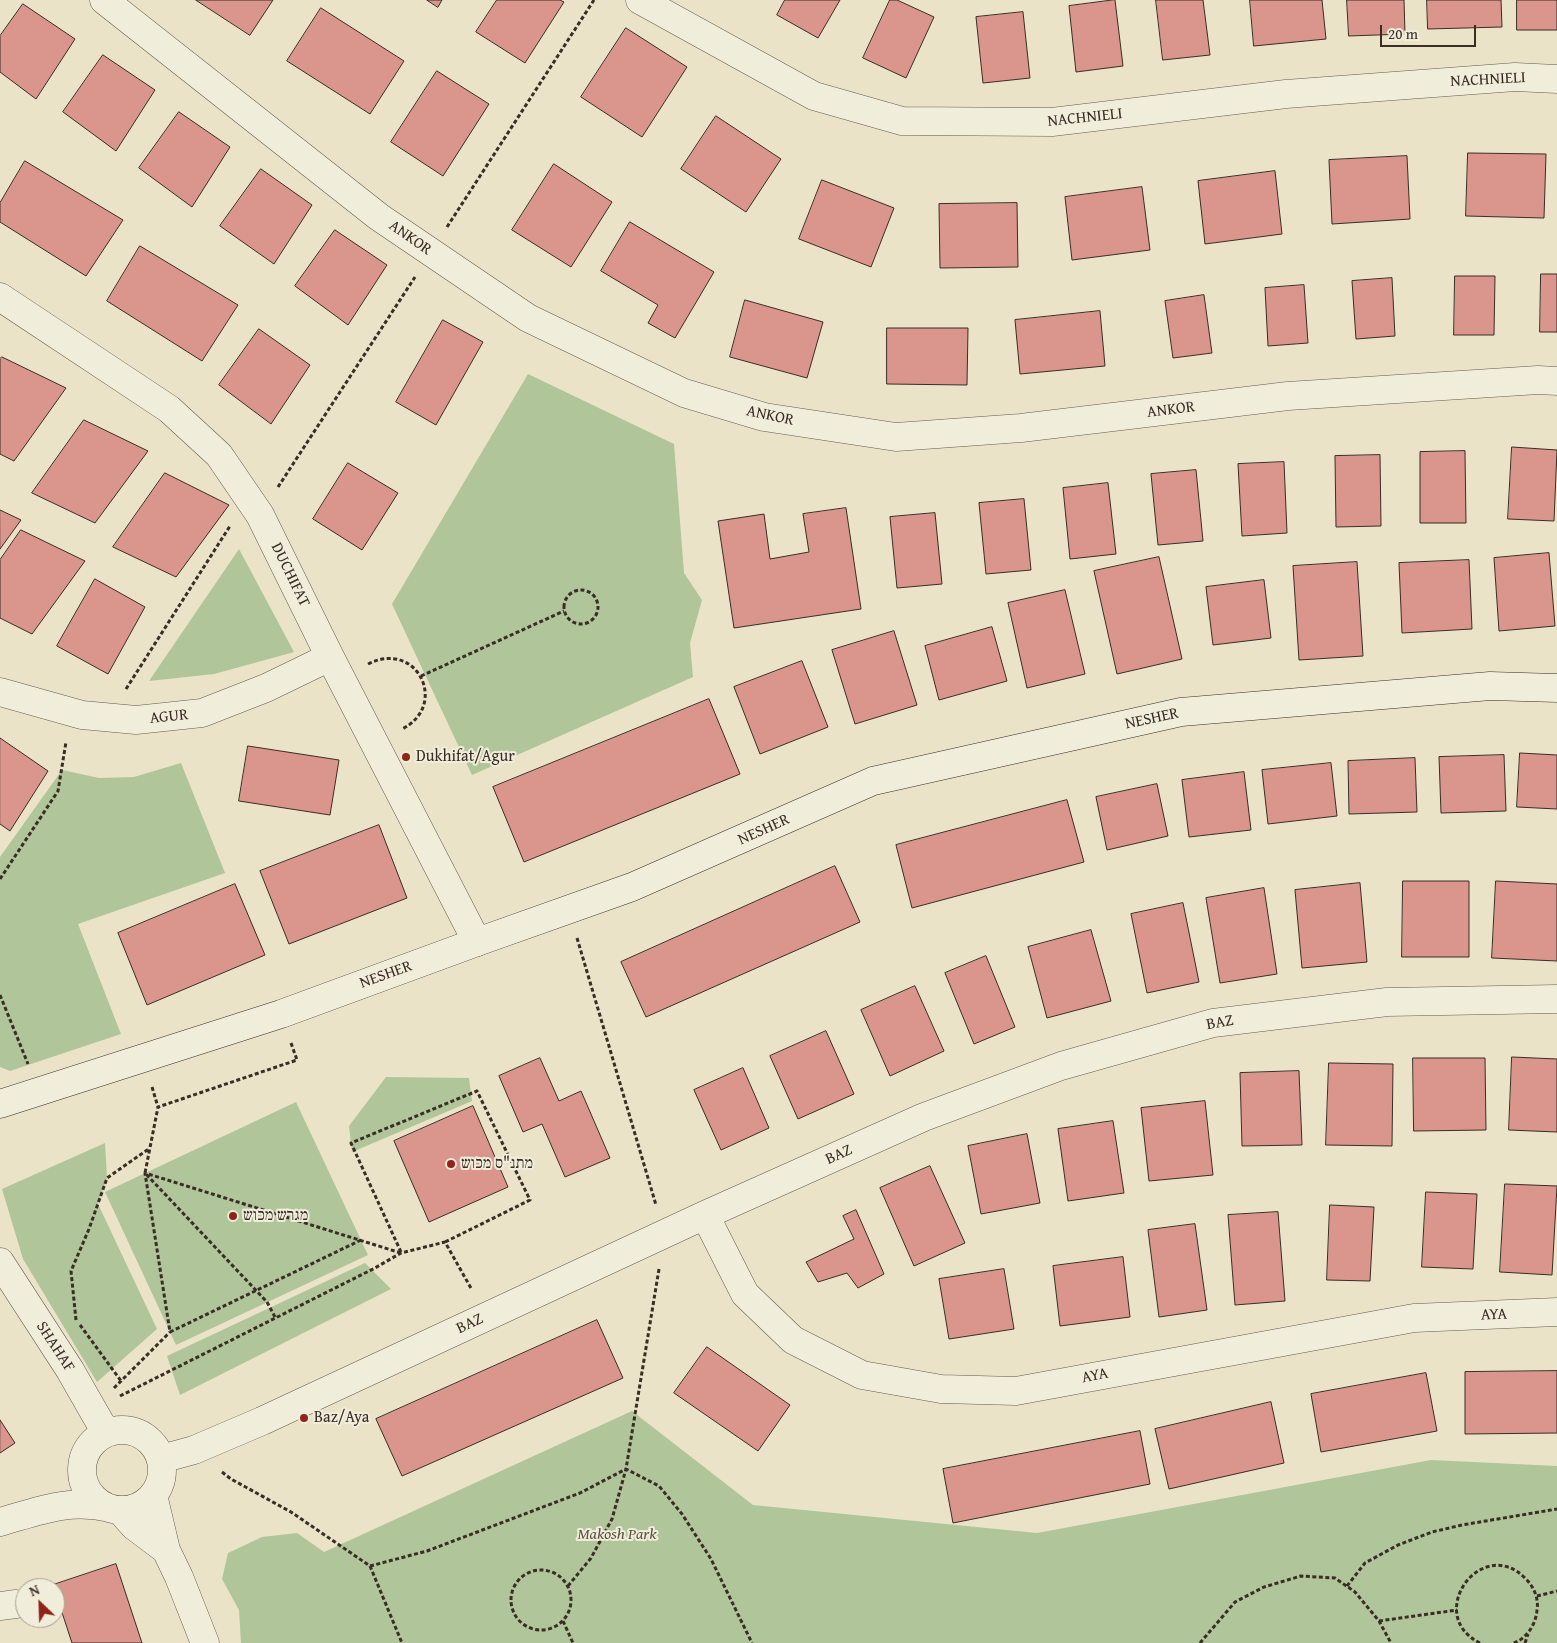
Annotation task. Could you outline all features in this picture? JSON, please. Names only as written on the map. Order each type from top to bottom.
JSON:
[{"type":"street","name":"ANKOR","points":[[104,0],[379,217],[528,318],[684,393],[764,417],[896,437],[1021,428],[1288,396],[1538,380],[1557,381]]},
{"type":"street","name":"NACHNIELI","points":[[640,0],[814,96],[902,121],[1052,122],[1286,94],[1515,77],[1557,79]]},
{"type":"street","name":"DUCHIFAT","points":[[0,296],[169,410],[219,455],[260,515],[335,667],[476,942]]},
{"type":"street","name":"AGUR","points":[[0,692],[82,715],[136,720],[202,713],[266,688],[335,667]]},
{"type":"street","name":"NESHER","points":[[0,1104],[281,1014],[632,887],[873,781],[1181,712],[1490,686],[1557,688]]},
{"type":"street","name":"BAZ","points":[[161,1460],[194,1450],[705,1215],[924,1117],[1061,1066],[1214,1023],[1387,1002],[1557,999]]},
{"type":"street","name":"AYA","points":[[705,1215],[745,1294],[793,1340],[862,1375],[940,1389],[1016,1391],[1414,1318],[1557,1312]]},
{"type":"street","name":"SHAHAF","points":[[0,1262],[70,1370],[106,1433]]},
{"type":"street","points":[[0,1522],[54,1506],[81,1503],[117,1509],[133,1508],[144,1503],[153,1495],[161,1478],[161,1460],[152,1443],[137,1433],[124,1430],[106,1433],[92,1444],[84,1459],[62,1488],[33,1512]]},
{"type":"street","points":[[84,1459],[82,1470],[86,1488],[98,1501],[117,1509],[134,1526],[166,1550]]},
{"type":"street","points":[[153,1495],[166,1550],[179,1577],[205,1643]]},
{"type":"path","points":[[108,718],[248,498]]},
{"type":"path","points":[[575,590],[587,590],[596,597],[598,603],[597,614],[589,622],[579,624],[568,619],[564,611],[566,597],[575,590]]},
{"type":"path","points":[[421,676],[564,611]]},
{"type":"path","points":[[335,667],[391,658],[403,660],[413,666],[421,676],[425,687],[425,698],[419,715],[406,727],[374,743]]},
{"type":"path","points":[[0,880],[58,791],[71,712]]},
{"type":"path","points":[[568,910],[664,1234],[626,1469],[612,1519],[591,1558],[568,1586]]},
{"type":"path","points":[[0,995],[39,1091]]},
{"type":"path","points":[[170,1332],[145,1173],[158,1107],[296,1060]]},
{"type":"path","points":[[93,1409],[375,1268],[401,1253],[445,1242],[530,1200],[477,1091],[352,1143],[401,1253]]},
{"type":"path","points":[[121,1381],[76,1319],[71,1272],[107,1178],[150,1148]]},
{"type":"path","points":[[145,1173],[401,1253]]},
{"type":"path","points":[[145,1173],[267,1302],[275,1318]]},
{"type":"path","points":[[93,1409],[170,1332],[361,1240]]},
{"type":"path","points":[[445,1242],[486,1316]]},
{"type":"path","points":[[194,1450],[231,1479],[291,1512],[370,1566],[402,1643]]},
{"type":"path","points":[[370,1566],[436,1548],[580,1493],[626,1469]]},
{"type":"path","points":[[626,1469],[659,1486],[682,1514],[711,1559],[752,1643]]},
{"type":"path","points":[[1347,1586],[1365,1563],[1398,1546],[1432,1532],[1557,1509]]},
{"type":"path","points":[[1480,1643],[1467,1634],[1460,1623],[1457,1610],[1458,1597],[1463,1584],[1472,1574],[1484,1568],[1497,1566],[1510,1567],[1522,1574],[1531,1583],[1537,1596],[1538,1609],[1525,1643]]},
{"type":"path","points":[[533,1570],[553,1572],[562,1577],[568,1586],[571,1594],[571,1604],[563,1620],[555,1627],[545,1630],[530,1628],[518,1620],[512,1611],[510,1601],[512,1591],[516,1582],[524,1574],[533,1570]]},
{"type":"path","points":[[1200,1643],[1235,1602],[1264,1587],[1301,1576],[1335,1578],[1347,1586],[1355,1592],[1379,1621],[1392,1643]]},
{"type":"path","points":[[1537,1596],[1557,1591]]},
{"type":"path","points":[[1379,1621],[1457,1610]]},
{"type":"path","points":[[563,1620],[573,1643]]},
{"type":"path","points":[[1514,1643],[1528,1634]]},
{"type":"green space","points":[[528,374],[674,444],[684,573],[702,600],[690,643],[693,677],[472,775],[392,604]]},
{"type":"green space","points":[[239,549],[294,652],[214,674],[149,681]]},
{"type":"green space","points":[[181,763],[225,873],[78,924],[121,1034],[10,1071],[0,1067],[0,857],[62,770],[99,778],[134,777]]},
{"type":"green space","points":[[386,1077],[469,1078],[472,1101],[352,1152],[349,1126]]},
{"type":"green space","name":"מגרש מכוש","points":[[296,1102],[368,1255],[176,1345],[105,1192]]},
{"type":"green space","points":[[105,1143],[107,1178],[98,1204],[157,1329],[97,1382],[23,1259],[2,1189]]},
{"type":"green space","points":[[365,1263],[391,1289],[180,1395],[167,1356]]},
{"type":"green space","name":"Makosh Park","points":[[632,1411],[753,1505],[1037,1533],[1431,1460],[1557,1466],[1557,1643],[241,1643],[239,1610],[222,1579],[228,1553],[262,1537],[297,1533],[324,1552]]},
{"type":"building","points":[[196,0],[273,0],[250,35]]},
{"type":"building","points":[[427,0],[442,0],[438,7]]},
{"type":"building","points":[[497,0],[560,0],[564,2],[525,63],[476,32]]},
{"type":"building","points":[[785,0],[840,0],[818,38],[777,15]]},
{"type":"building","points":[[890,0],[897,0],[934,17],[906,78],[863,58]]},
{"type":"building","points":[[1115,0],[1123,66],[1076,72],[1069,6]]},
{"type":"building","points":[[1156,0],[1203,0],[1210,55],[1163,60]]},
{"type":"building","points":[[1250,0],[1322,0],[1326,39],[1254,46]]},
{"type":"building","points":[[1347,0],[1404,0],[1405,34],[1349,36]]},
{"type":"building","points":[[1427,0],[1501,0],[1502,27],[1428,29]]},
{"type":"building","points":[[1517,0],[1557,0],[1557,30],[1517,30]]},
{"type":"building","points":[[23,4],[75,39],[36,99],[0,72],[0,36]]},
{"type":"building","points":[[321,8],[404,61],[370,114],[287,61]]},
{"type":"building","points":[[1023,12],[1030,78],[983,83],[976,17]]},
{"type":"building","points":[[626,28],[687,67],[642,137],[581,97]]},
{"type":"building","points":[[103,55],[155,90],[116,151],[63,112]]},
{"type":"building","points":[[437,71],[489,104],[443,176],[391,142]]},
{"type":"building","points":[[179,112],[230,147],[192,207],[139,168]]},
{"type":"building","points":[[716,116],[781,159],[746,212],[681,169]]},
{"type":"building","points":[[1468,153],[1546,154],[1544,218],[1466,216]]},
{"type":"building","points":[[1407,156],[1410,219],[1332,224],[1329,160]]},
{"type":"building","points":[[25,161],[123,220],[86,276],[0,222],[0,203]]},
{"type":"building","points":[[554,164],[612,202],[571,267],[512,230]]},
{"type":"building","points":[[261,169],[312,205],[274,264],[220,226]]},
{"type":"building","points":[[1275,171],[1282,234],[1205,244],[1198,181]]},
{"type":"building","points":[[822,180],[894,208],[871,267],[799,239]]},
{"type":"building","points":[[1142,187],[1150,250],[1072,260],[1065,197]]},
{"type":"building","points":[[1017,203],[1018,267],[940,268],[939,204]]},
{"type":"building","points":[[630,222],[714,272],[675,338],[648,323],[658,305],[601,271]]},
{"type":"building","points":[[335,230],[387,265],[348,325],[295,286]]},
{"type":"building","points":[[140,246],[238,305],[202,361],[107,301]]},
{"type":"building","points":[[1541,274],[1557,274],[1557,332],[1540,332]]},
{"type":"building","points":[[1455,276],[1495,276],[1494,335],[1454,335]]},
{"type":"building","points":[[1392,278],[1395,336],[1356,339],[1352,281]]},
{"type":"building","points":[[1304,285],[1308,343],[1268,346],[1265,288]]},
{"type":"building","points":[[1204,295],[1212,353],[1173,358],[1165,301]]},
{"type":"building","points":[[745,300],[823,322],[807,378],[730,357]]},
{"type":"building","points":[[1100,311],[1105,366],[1020,374],[1015,320]]},
{"type":"building","points":[[443,320],[483,342],[436,425],[396,402]]},
{"type":"building","points":[[887,328],[968,328],[967,385],[887,384]]},
{"type":"building","points":[[259,329],[310,365],[271,424],[219,385]]},
{"type":"building","points":[[2,357],[66,388],[14,461],[0,454],[0,359]]},
{"type":"building","points":[[84,420],[148,451],[95,523],[32,493]]},
{"type":"building","points":[[1512,447],[1557,450],[1554,521],[1508,519]]},
{"type":"building","points":[[1465,451],[1466,523],[1420,523],[1420,452]]},
{"type":"building","points":[[1380,455],[1381,526],[1336,527],[1335,456]]},
{"type":"building","points":[[1284,462],[1287,533],[1242,536],[1238,464]]},
{"type":"building","points":[[348,463],[398,493],[362,550],[313,519]]},
{"type":"building","points":[[1196,470],[1203,541],[1158,545],[1151,474]]},
{"type":"building","points":[[165,473],[229,505],[176,577],[113,547]]},
{"type":"building","points":[[1108,483],[1116,554],[1070,559],[1063,488]]},
{"type":"building","points":[[1024,499],[1031,570],[986,574],[979,503]]},
{"type":"building","points":[[846,508],[861,609],[734,628],[718,521],[764,514],[770,559],[809,552],[803,514]]},
{"type":"building","points":[[0,510],[21,520],[0,549]]},
{"type":"building","points":[[935,513],[942,584],[897,588],[890,517]]},
{"type":"building","points":[[21,530],[85,561],[32,634],[0,618],[0,560]]},
{"type":"building","points":[[1549,553],[1555,626],[1499,631],[1494,558]]},
{"type":"building","points":[[1159,557],[1182,659],[1117,674],[1094,571]]},
{"type":"building","points":[[1469,560],[1472,629],[1402,633],[1399,563]]},
{"type":"building","points":[[1357,562],[1363,656],[1299,660],[1293,566]]},
{"type":"building","points":[[95,579],[145,607],[108,674],[57,646]]},
{"type":"building","points":[[1264,580],[1271,638],[1213,645],[1206,587]]},
{"type":"building","points":[[1065,590],[1085,674],[1027,688],[1008,603]]},
{"type":"building","points":[[992,627],[1007,681],[939,700],[925,646]]},
{"type":"building","points":[[894,631],[917,705],[855,724],[832,650]]},
{"type":"building","points":[[802,661],[828,727],[760,754],[734,687]]},
{"type":"building","points":[[709,699],[740,774],[524,862],[493,787]]},
{"type":"building","points":[[0,738],[48,771],[10,831],[0,824]]},
{"type":"building","points":[[248,746],[339,760],[330,815],[239,801]]},
{"type":"building","points":[[1520,753],[1557,755],[1557,809],[1517,807]]},
{"type":"building","points":[[1504,755],[1506,811],[1441,813],[1439,757]]},
{"type":"building","points":[[1415,758],[1417,812],[1349,814],[1348,761]]},
{"type":"building","points":[[1331,763],[1337,816],[1268,824],[1262,770]]},
{"type":"building","points":[[1244,772],[1251,830],[1189,837],[1182,780]]},
{"type":"building","points":[[1157,784],[1168,836],[1107,850],[1096,797]]},
{"type":"building","points":[[1067,800],[1084,862],[912,908],[896,845]]},
{"type":"building","points":[[379,825],[407,898],[289,944],[260,871]]},
{"type":"building","points":[[835,866],[860,922],[646,1017],[621,962]]},
{"type":"building","points":[[1403,881],[1469,881],[1469,957],[1402,957]]},
{"type":"building","points":[[1496,881],[1557,884],[1557,961],[1492,958]]},
{"type":"building","points":[[1360,883],[1367,962],[1302,968],[1295,890]]},
{"type":"building","points":[[235,884],[265,955],[147,1005],[118,933]]},
{"type":"building","points":[[1264,888],[1277,974],[1220,983],[1206,898]]},
{"type":"building","points":[[1183,903],[1199,982],[1147,993],[1131,914]]},
{"type":"building","points":[[1091,930],[1111,1001],[1047,1018],[1028,947]]},
{"type":"building","points":[[986,956],[1015,1027],[974,1044],[945,973]]},
{"type":"building","points":[[915,986],[944,1051],[890,1076],[861,1010]]},
{"type":"building","points":[[826,1031],[854,1094],[798,1119],[770,1056]]},
{"type":"building","points":[[1512,1057],[1557,1059],[1557,1132],[1509,1130]]},
{"type":"building","points":[[540,1058],[559,1101],[581,1091],[610,1158],[565,1177],[542,1124],[523,1132],[499,1076]]},
{"type":"building","points":[[1413,1058],[1485,1058],[1486,1130],[1414,1131]]},
{"type":"building","points":[[1329,1063],[1393,1064],[1392,1146],[1326,1145]]},
{"type":"building","points":[[743,1068],[769,1128],[721,1150],[694,1090]]},
{"type":"building","points":[[1299,1071],[1302,1145],[1242,1146],[1240,1073]]},
{"type":"building","points":[[1205,1101],[1213,1175],[1149,1181],[1141,1108]]},
{"type":"building","name":"מתנ\"ס מכוש","points":[[473,1106],[508,1187],[429,1222],[394,1141]]},
{"type":"building","points":[[1113,1121],[1124,1193],[1068,1201],[1058,1129]]},
{"type":"building","points":[[1027,1134],[1040,1203],[981,1214],[968,1146]]},
{"type":"building","points":[[930,1166],[965,1243],[914,1266],[880,1188]]},
{"type":"building","points":[[1505,1184],[1557,1186],[1552,1275],[1500,1272]]},
{"type":"building","points":[[1426,1192],[1477,1194],[1473,1269],[1422,1267]]},
{"type":"building","points":[[1330,1205],[1374,1207],[1370,1281],[1327,1280]]},
{"type":"building","points":[[856,1210],[884,1274],[858,1288],[847,1273],[818,1282],[806,1262],[854,1239],[843,1216]]},
{"type":"building","points":[[1278,1212],[1285,1301],[1235,1305],[1228,1215]]},
{"type":"building","points":[[1195,1224],[1207,1310],[1159,1317],[1148,1230]]},
{"type":"building","points":[[1123,1257],[1130,1317],[1060,1326],[1053,1266]]},
{"type":"building","points":[[1004,1269],[1014,1329],[949,1339],[939,1279]]},
{"type":"building","points":[[597,1320],[623,1378],[402,1476],[376,1419]]},
{"type":"building","points":[[707,1347],[790,1405],[758,1451],[674,1393]]},
{"type":"building","points":[[1557,1371],[1557,1433],[1465,1434],[1465,1372]]},
{"type":"building","points":[[1426,1373],[1437,1431],[1321,1452],[1311,1394]]},
{"type":"building","points":[[1271,1402],[1284,1463],[1169,1489],[1155,1429]]},
{"type":"building","points":[[0,1420],[15,1443],[0,1453]]},
{"type":"building","points":[[1140,1431],[1150,1484],[953,1523],[943,1469]]},
{"type":"building","points":[[116,1564],[142,1643],[72,1643],[65,1622],[65,1581]]},
{"type":"place","name":"Dukhifat/Agur","points":[[406,757]]},
{"type":"place","name":"מתנ\"ס מכוש","points":[[451,1164]]},
{"type":"place","name":"מגרש מכוש","points":[[233,1216]]},
{"type":"place","name":"Baz/Aya","points":[[304,1418]]}]
